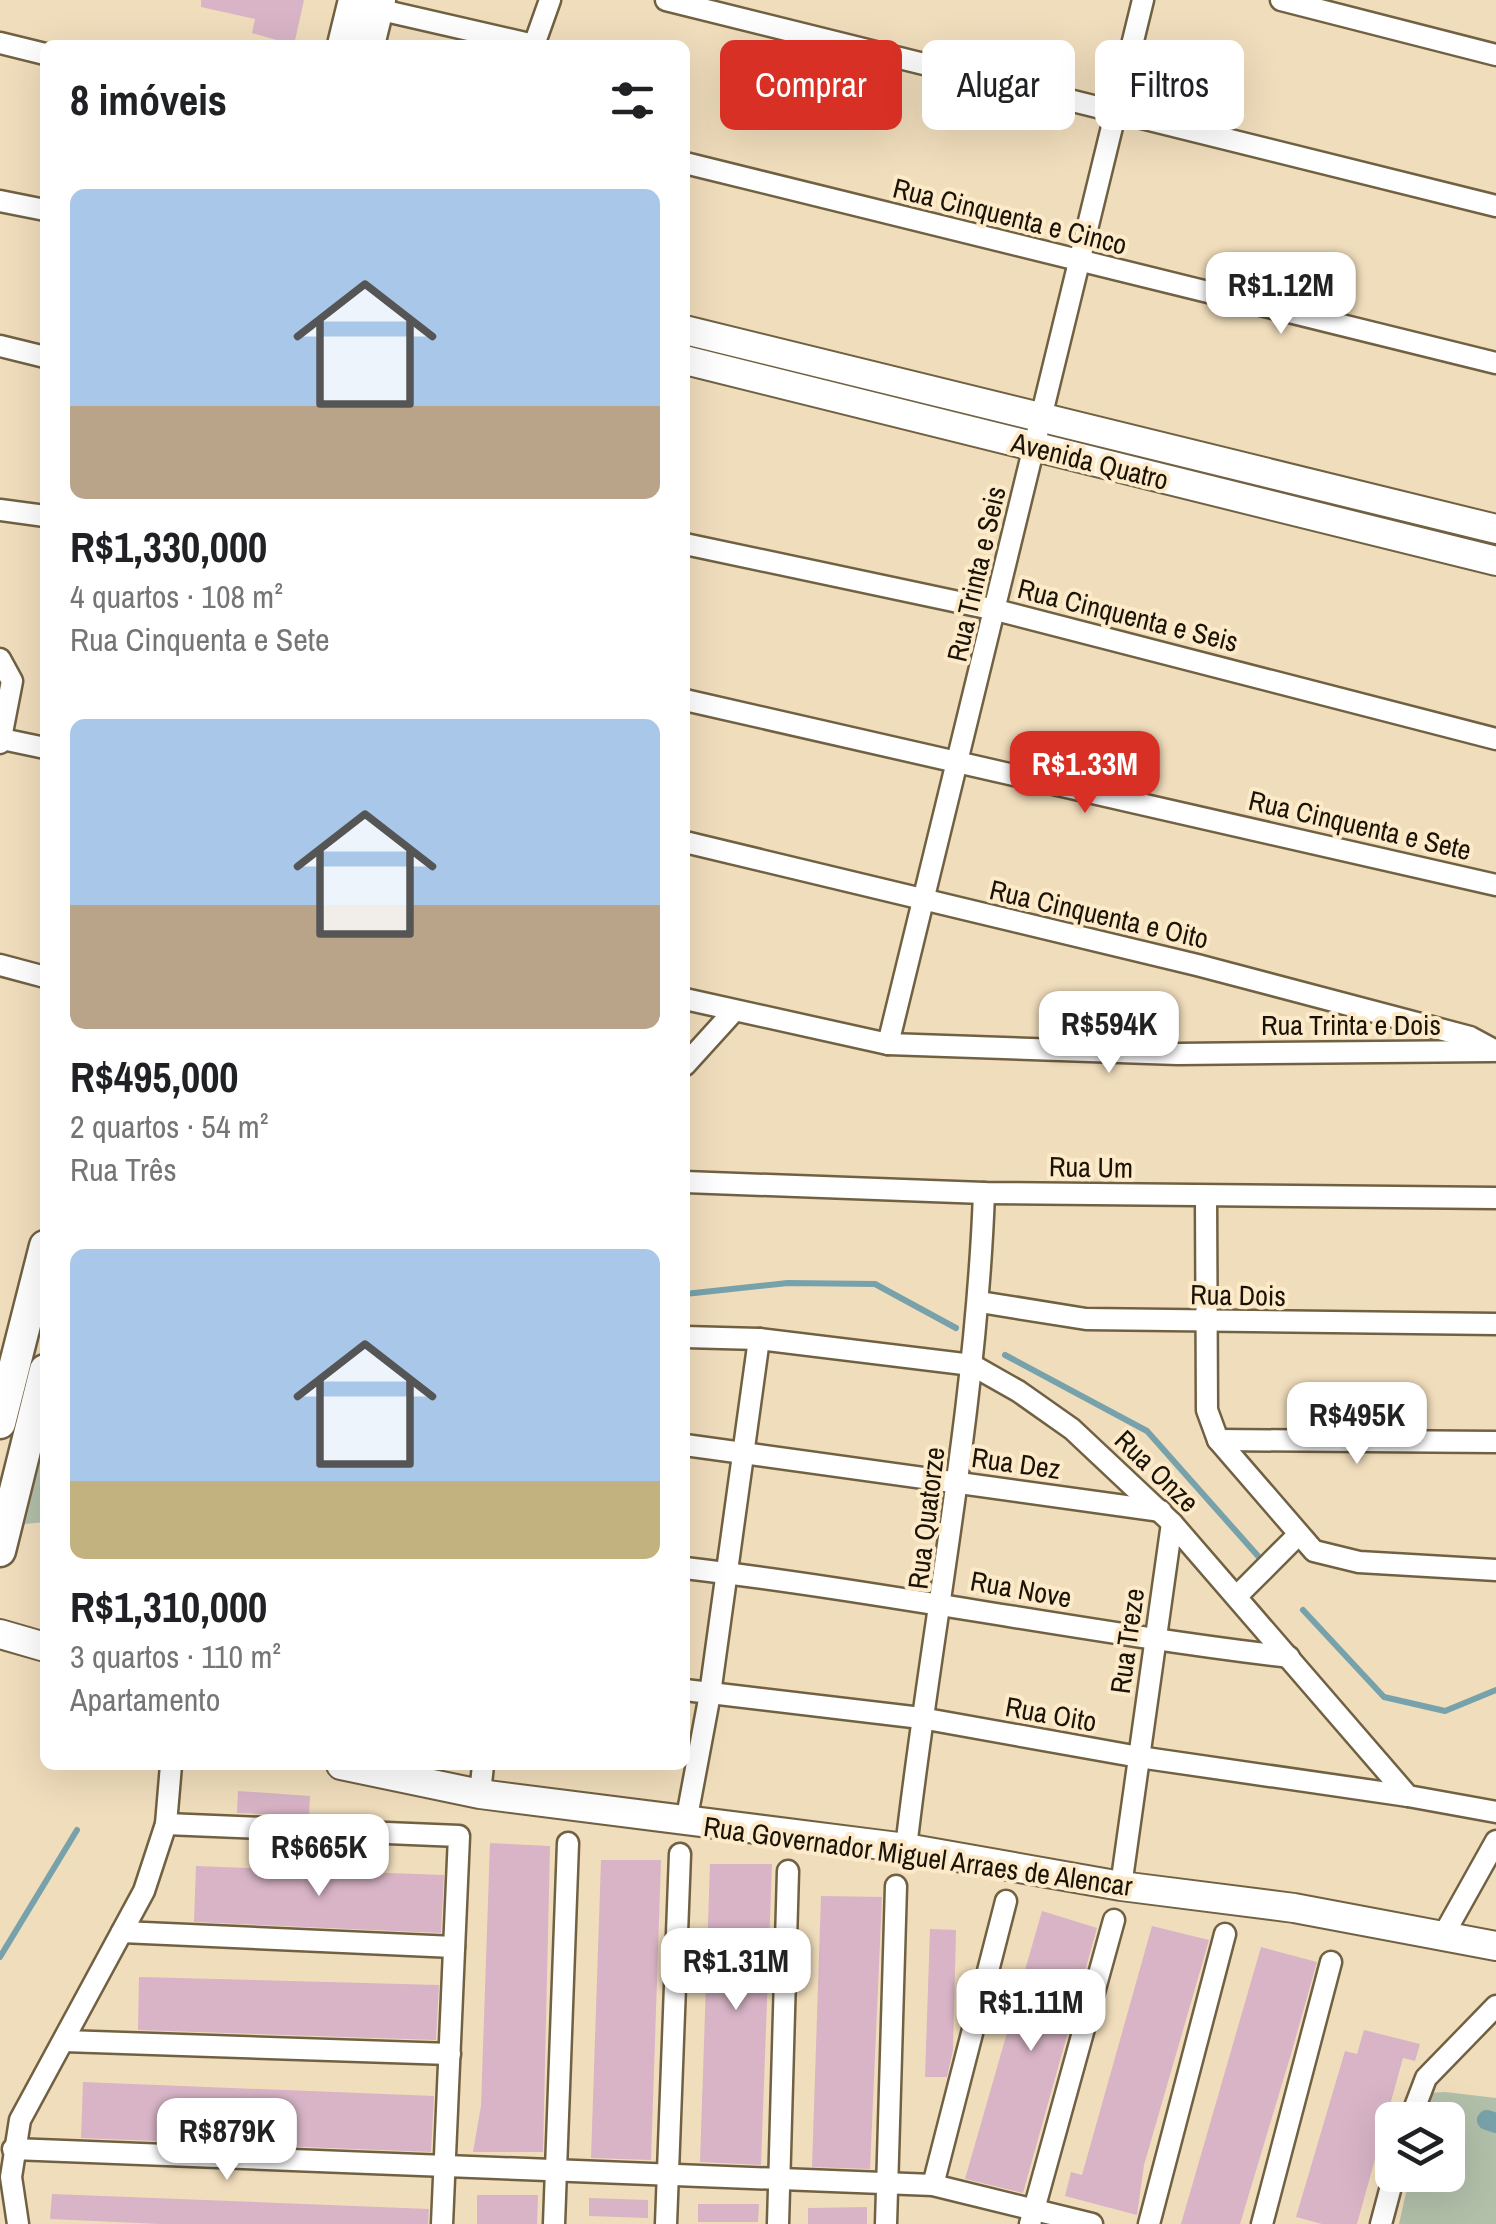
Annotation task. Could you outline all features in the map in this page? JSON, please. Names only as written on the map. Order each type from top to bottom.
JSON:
[{"type":"main road","points":[[346,40],[370,3]]},
{"type":"main road","points":[[368,40],[370,3]]},
{"type":"main road","points":[[0,1423],[40,1266]]},
{"type":"main road","points":[[0,1552],[40,1390]]},
{"type":"street","points":[[536,40],[550,0]]},
{"type":"street","points":[[666,0],[1095,109]]},
{"type":"street","name":"Rua Trinta e Seis","points":[[1134,40],[1144,0]]},
{"type":"street","points":[[1280,0],[1496,55]]},
{"type":"street","points":[[370,3],[514,40]]},
{"type":"street","points":[[0,43],[40,53]]},
{"type":"street","name":"Rua Trinta e Seis","points":[[888,1044],[1111,130]]},
{"type":"street","points":[[1181,130],[1496,206]]},
{"type":"street","name":"Rua Cinquenta e Cinco","points":[[690,164],[1496,364]]},
{"type":"street","points":[[0,201],[40,209]]},
{"type":"street","name":"Avenida Quatro","points":[[690,331],[1496,529]]},
{"type":"street","points":[[0,346],[40,356]]},
{"type":"street","name":"Avenida Quatro","points":[[690,361],[1496,562]]},
{"type":"street","points":[[0,510],[40,515]]},
{"type":"street","name":"Rua Cinquenta e Seis","points":[[690,545],[996,610],[1496,739]]},
{"type":"street","points":[[0,659],[12,681],[1,741],[40,747]]},
{"type":"street","name":"Rua Cinquenta e Sete","points":[[690,701],[1496,885]]},
{"type":"street","name":"Rua Cinquenta e Oito","points":[[690,843],[1197,965],[1470,1037],[1494,1051]]},
{"type":"street","points":[[0,965],[40,975]]},
{"type":"street","name":"Rua Trinta e Dois","points":[[690,1000],[888,1044],[1178,1054],[1494,1051]]},
{"type":"street","points":[[690,1059],[734,1011]]},
{"type":"street","name":"Rua Um","points":[[690,1182],[984,1193],[1496,1198]]},
{"type":"street","name":"Rua Quatorze","points":[[906,1848],[921,1718],[943,1604],[960,1483],[980,1302],[984,1193]]},
{"type":"street","points":[[1206,1196],[1206,1410],[1218,1440],[1297,1536],[1314,1551],[1360,1562],[1496,1570]]},
{"type":"street","name":"Rua Dois","points":[[980,1302],[1086,1319],[1496,1324]]},
{"type":"street","name":"Rua Onze","points":[[690,1337],[759,1339],[972,1365],[1072,1429],[1166,1517],[1238,1595],[1408,1796]]},
{"type":"street","points":[[686,1822],[710,1694],[759,1339]]},
{"type":"street","points":[[1218,1440],[1496,1442]]},
{"type":"street","name":"Rua Dez","points":[[690,1446],[960,1483],[1166,1517]]},
{"type":"street","name":"Rua Treze","points":[[1121,1886],[1166,1517]]},
{"type":"street","points":[[1238,1595],[1297,1536]]},
{"type":"street","name":"Rua Nove","points":[[690,1568],[943,1604],[1153,1641],[1289,1658]]},
{"type":"street","points":[[0,1634],[40,1646]]},
{"type":"street","name":"Rua Oito","points":[[690,1691],[921,1718],[1139,1757],[1408,1796]]},
{"type":"street","points":[[18,2224],[11,2177],[13,2149],[29,2102],[144,1891],[166,1824],[171,1770]]},
{"type":"street","name":"Rua Governador Miguel Arraes de Alencar","points":[[365,1770],[480,1794],[906,1848],[1121,1886],[1444,1934],[1496,1946]]},
{"type":"street","points":[[480,1794],[483,1770]]},
{"type":"street","points":[[1408,1796],[1496,1812]]},
{"type":"street","points":[[166,1824],[456,1834],[442,2224]]},
{"type":"street","points":[[1444,1934],[1496,1841]]},
{"type":"street","points":[[554,2224],[568,1843]]},
{"type":"street","points":[[666,2224],[680,1854]]},
{"type":"street","points":[[778,2224],[788,1871]]},
{"type":"street","points":[[886,2224],[896,1886]]},
{"type":"street","points":[[933,2185],[1006,1900]]},
{"type":"street","points":[[1032,2216],[1114,1920]]},
{"type":"street","points":[[122,1932],[454,1946]]},
{"type":"street","points":[[1150,2224],[1225,1934]]},
{"type":"street","points":[[1262,2224],[1332,1962]]},
{"type":"street","points":[[1417,2102],[1426,2078],[1496,2006]]},
{"type":"street","points":[[64,2041],[450,2054]]},
{"type":"street","points":[[13,2149],[933,2185],[1032,2216],[1092,2224]]},
{"type":"street","points":[[1381,2224],[1389,2192]]},
{"type":"green space","points":[[40,1462],[40,1522],[25,1524]]},
{"type":"green space","points":[[1429,2093],[1496,2098],[1496,2224],[1399,2224],[1406,2192],[1465,2192],[1465,2102],[1427,2102]]},
{"type":"building","points":[[201,0],[304,0],[295,40],[252,33],[255,19],[201,7]]},
{"type":"building","points":[[238,1791],[310,1796],[309,1816],[237,1813]]},
{"type":"building","points":[[490,1843],[550,1846],[543,2152],[473,2152],[481,2106]]},
{"type":"building","points":[[601,1860],[661,1860],[651,2160],[591,2158]]},
{"type":"building","points":[[710,1864],[772,1864],[761,2165],[700,2162]]},
{"type":"building","points":[[196,1866],[444,1875],[441,1933],[194,1922]]},
{"type":"building","points":[[821,1896],[882,1897],[870,2169],[812,2167]]},
{"type":"building","points":[[1042,1911],[1097,1928],[1023,2193],[965,2179]]},
{"type":"building","points":[[1152,1926],[1209,1940],[1144,2165],[1137,2215],[1065,2196],[1071,2172],[1082,2175]]},
{"type":"building","points":[[930,1929],[956,1930],[953,2050],[947,2077],[925,2077]]},
{"type":"building","points":[[1261,1947],[1317,1962],[1291,2054],[1240,2224],[1181,2224]]},
{"type":"building","points":[[139,1977],[439,1985],[436,2040],[138,2030]]},
{"type":"building","points":[[1364,2030],[1420,2044],[1415,2061],[1403,2058],[1391,2102],[1375,2102],[1375,2159],[1357,2224],[1322,2224],[1296,2217],[1345,2051],[1357,2054]]},
{"type":"building","points":[[83,2082],[434,2096],[431,2152],[81,2138]]},
{"type":"building","points":[[52,2194],[429,2209],[428,2224],[161,2224],[50,2219]]},
{"type":"building","points":[[477,2195],[538,2195],[537,2224],[477,2224]]},
{"type":"building","points":[[589,2198],[648,2200],[648,2218],[589,2216]]},
{"type":"building","points":[[698,2204],[759,2204],[758,2222],[698,2222]]},
{"type":"building","points":[[867,2207],[867,2224],[808,2224],[808,2208]]},
{"type":"waterway","points":[[690,1293],[788,1283],[875,1284],[956,1328]]},
{"type":"waterway","points":[[1005,1355],[1147,1431],[1258,1556]]},
{"type":"waterway","points":[[1303,1610],[1384,1697],[1445,1711],[1496,1690]]},
{"type":"waterway","points":[[0,1957],[77,1830]]},
{"type":"waterway","points":[[1487,2120],[1496,2123]]}]
